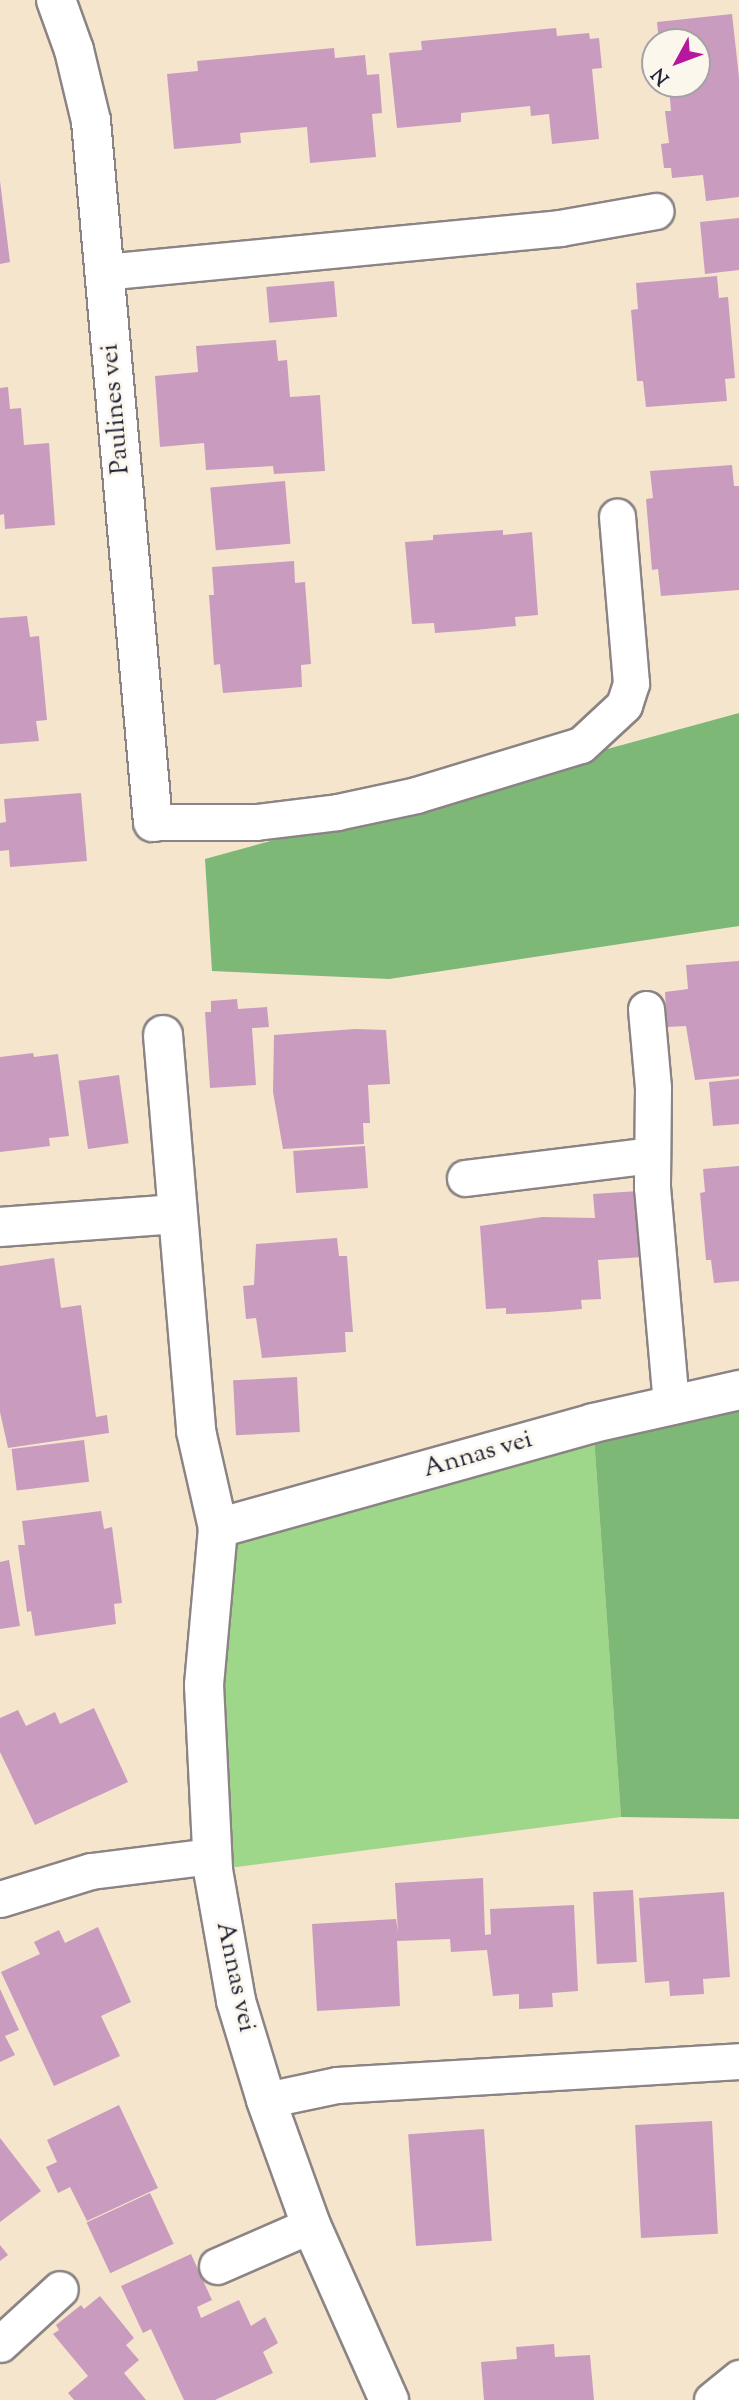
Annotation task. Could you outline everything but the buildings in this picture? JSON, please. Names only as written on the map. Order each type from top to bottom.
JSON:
[{"type":"street","name":"Paulines vei","points":[[56,0],[74,50],[91,121],[153,822]]},
{"type":"street","name":"Annas vei","points":[[163,1035],[175,1214],[196,1432],[218,1528],[204,1685],[212,1856],[236,2001],[266,2100],[312,2225],[389,2400]]},
{"type":"street","points":[[0,1227],[175,1214]]},
{"type":"street","name":"Annas vei","points":[[218,1528],[593,1423],[739,1390]]},
{"type":"lane","points":[[104,272],[560,228],[655,211]]},
{"type":"lane","points":[[153,822],[256,822],[337,812],[416,795],[581,745],[624,705],[631,683],[617,517]]},
{"type":"lane","points":[[646,1009],[653,1088],[652,1155],[671,1406]]},
{"type":"lane","points":[[465,1178],[652,1155]]},
{"type":"lane","points":[[0,1899],[91,1871],[212,1856]]},
{"type":"lane","points":[[266,2100],[337,2085],[739,2061]]},
{"type":"lane","points":[[217,2266],[312,2225]]},
{"type":"lane","points":[[0,2344],[60,2289]]},
{"type":"lane","points":[[712,2400],[739,2378]]},
{"type":"green space","points":[[739,713],[739,926],[389,979],[212,971],[205,859]]},
{"type":"green space","points":[[739,1401],[739,1819],[621,1817],[593,1423]]},
{"type":"green space","points":[[593,1423],[621,1817],[213,1870],[218,1528]]}]
